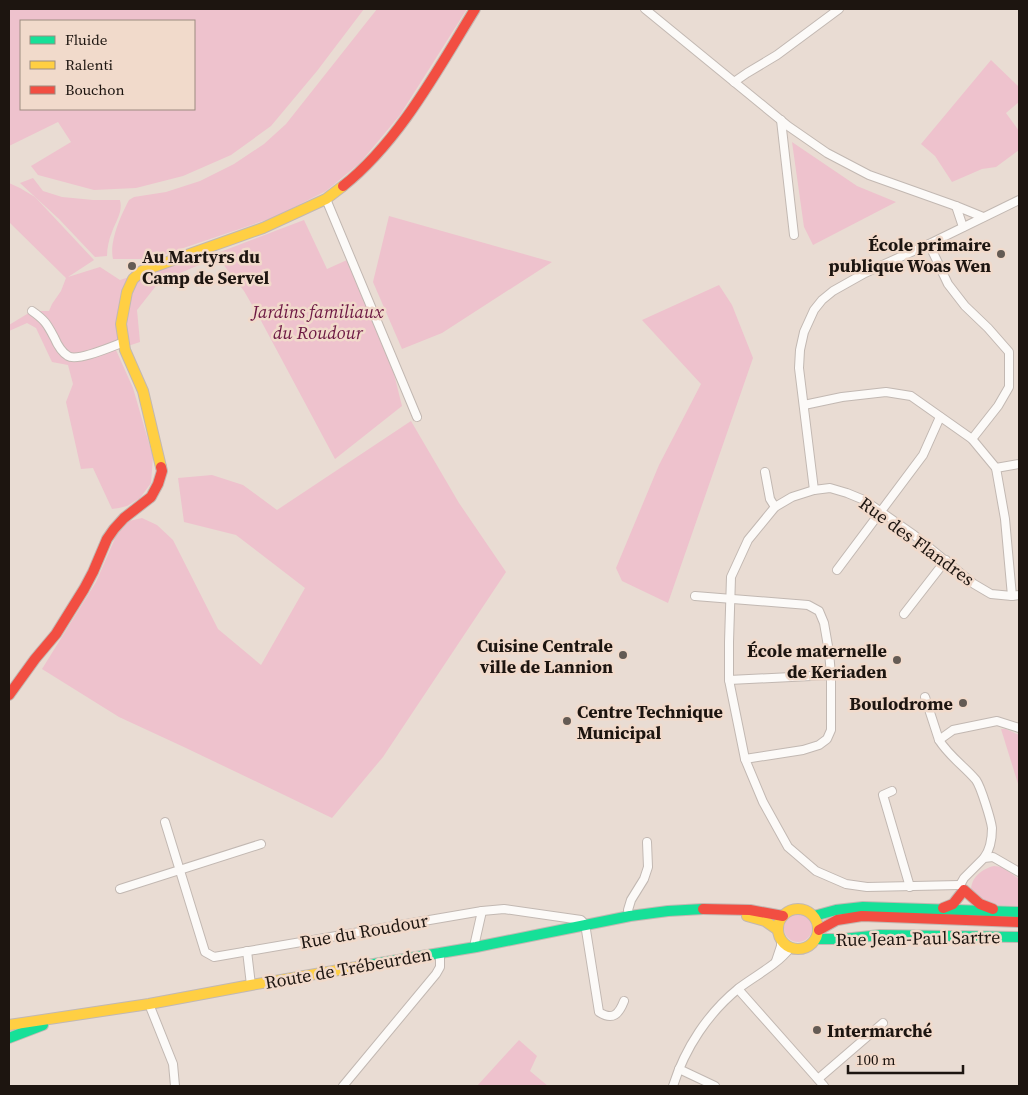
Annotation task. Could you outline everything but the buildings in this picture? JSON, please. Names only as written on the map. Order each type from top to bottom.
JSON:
[{"type":"main road","points":[[9,695],[56,634],[80,597],[107,539],[124,518],[150,497],[158,484],[162,471],[143,391],[125,350],[121,324],[126,292],[133,279],[142,271],[262,228],[326,199],[349,182],[377,154],[412,108],[475,9]]},
{"type":"main road","points":[[934,910],[956,903],[962,888],[976,902],[986,908],[1014,912]]},
{"type":"main road","points":[[814,916],[836,910],[863,907],[1014,912]]},
{"type":"main road","name":"Route de Trébeurden","points":[[9,1025],[149,1004],[252,984],[476,947],[630,916],[704,909],[750,910],[783,916]]},
{"type":"main road","points":[[818,935],[817,920],[806,910],[792,910],[779,921],[778,930],[781,940],[787,946],[796,950],[808,947],[818,935],[837,920],[862,916],[1019,922]]},
{"type":"main road","name":"Route de Trébeurden","points":[[630,916],[713,914],[746,916],[765,921],[778,930]]},
{"type":"main road","name":"Rue Jean-Paul Sartre","points":[[818,935],[843,939],[880,935],[1019,937]]},
{"type":"main road","name":"Route de Trébeurden","points":[[9,1038],[65,1017]]},
{"type":"street","points":[[645,9],[781,120],[827,153],[869,175],[983,217]]},
{"type":"street","points":[[734,82],[746,72],[777,54],[839,9]]},
{"type":"street","points":[[781,120],[794,235]]},
{"type":"street","points":[[326,199],[417,418]]},
{"type":"street","points":[[814,490],[799,368],[804,332],[814,310],[822,300],[865,273],[1019,200]]},
{"type":"street","points":[[956,206],[963,227]]},
{"type":"street","points":[[929,244],[948,284],[965,306],[1009,352],[1008,387],[998,406],[972,439]]},
{"type":"street","points":[[32,311],[42,318],[59,347],[67,356],[72,358],[124,342]]},
{"type":"street","points":[[804,404],[886,392],[910,396],[972,439],[996,468],[1016,595]]},
{"type":"street","points":[[837,570],[923,456],[940,416]]},
{"type":"street","points":[[996,468],[1019,464]]},
{"type":"street","points":[[765,472],[770,499],[775,507],[748,540],[732,577],[729,680],[745,759],[763,802],[788,847],[816,871],[846,884],[867,887],[962,888],[964,878],[984,858],[989,850],[992,828],[978,782],[944,748],[939,740],[925,696]]},
{"type":"street","name":"Rue des Flandres","points":[[775,507],[792,497],[814,490],[830,488],[847,492],[881,511],[946,560],[974,584],[991,594],[1016,595]]},
{"type":"street","points":[[904,614],[946,560]]},
{"type":"street","points":[[695,596],[808,605],[819,611],[824,624],[831,675],[831,730],[827,739],[819,745],[804,750],[745,759]]},
{"type":"street","points":[[729,680],[831,675]]},
{"type":"street","points":[[939,740],[953,730],[997,721],[1019,728]]},
{"type":"street","points":[[892,791],[883,795],[910,887]]},
{"type":"street","name":"Rue du Roudour","points":[[165,822],[205,952],[214,957],[482,911],[504,909],[581,920],[586,925]]},
{"type":"street","points":[[630,916],[628,910],[631,900],[644,879],[648,867],[647,842]]},
{"type":"street","points":[[120,889],[261,844]]},
{"type":"street","points":[[984,858],[993,857],[1019,872]]},
{"type":"street","points":[[476,947],[475,942],[482,911]]},
{"type":"street","points":[[586,925],[600,1012],[605,1016],[617,1014],[621,1010],[624,1001]]},
{"type":"street","points":[[775,962],[781,940]]},
{"type":"street","points":[[673,1086],[688,1050],[705,1024],[738,989],[784,956],[790,948]]},
{"type":"street","points":[[246,951],[252,984]]},
{"type":"street","points":[[343,1086],[436,974],[440,966],[440,952]]},
{"type":"street","points":[[738,989],[824,1086]]},
{"type":"street","points":[[149,1004],[173,1064],[175,1086]]},
{"type":"street","points":[[818,1079],[883,1023]]},
{"type":"street","points":[[679,1069],[715,1086]]},
{"type":"green space","points":[[9,9],[364,9],[317,71],[271,126],[231,155],[183,176],[136,188],[94,190],[38,175],[31,166],[71,142],[58,122],[9,146]]},
{"type":"green space","points":[[377,9],[467,9],[400,115],[360,163],[326,191],[275,217],[151,259],[113,259],[114,237],[129,200],[134,197],[166,192],[200,181],[234,164],[264,144],[286,124]]},
{"type":"green space","points":[[991,60],[1019,87],[1019,102],[1006,113],[1019,131],[1019,150],[996,167],[982,169],[952,182],[935,156],[921,144]]},
{"type":"green space","points":[[792,142],[857,186],[896,202],[813,245],[804,227]]},
{"type":"green space","points":[[33,178],[43,191],[62,197],[120,200],[120,212],[110,238],[107,256],[95,257],[59,219],[20,183]]},
{"type":"green space","points":[[9,183],[35,197],[94,260],[68,277],[100,267],[120,280],[202,254],[206,262],[159,282],[137,310],[140,342],[116,350],[133,388],[153,457],[151,483],[140,498],[127,506],[112,509],[93,468],[81,469],[66,402],[73,384],[68,365],[52,362],[36,328],[27,323],[9,331],[9,325],[32,311],[49,311],[61,291],[66,278],[9,222]]},
{"type":"green space","points":[[389,216],[552,262],[442,333],[402,349],[373,282]]},
{"type":"green space","name":"Jardins familiaux du Roudour","points":[[304,220],[327,269],[347,260],[392,366],[402,406],[335,459],[244,291],[215,254]]},
{"type":"green space","points":[[719,285],[732,305],[753,358],[668,603],[622,581],[616,568],[659,465],[701,384],[642,320]]},
{"type":"green space","points":[[411,421],[459,503],[506,572],[383,757],[332,818],[119,717],[42,669],[96,582],[116,536],[129,521],[142,518],[157,525],[173,540],[218,629],[261,665],[305,588],[236,535],[184,522],[178,478],[212,475],[243,485],[277,510]]},
{"type":"green space","points":[[1001,729],[1006,729],[1019,735],[1019,787]]},
{"type":"green space","points":[[994,866],[1002,867],[1019,879],[1019,906],[988,903],[971,891],[971,886],[978,874]]},
{"type":"green space","points":[[798,914],[808,918],[812,928],[808,938],[798,942],[788,938],[784,928],[788,918]]},
{"type":"green space","points":[[519,1040],[537,1056],[530,1071],[548,1086],[477,1086]]},
{"type":"traffic: fast","points":[[814,916],[836,910],[863,907],[1019,912]]},
{"type":"traffic: fast","points":[[368,965],[476,947],[630,916],[703,909]]},
{"type":"traffic: fast","points":[[816,939],[843,939],[880,935],[1019,937]]},
{"type":"traffic: fast","points":[[9,1038],[43,1025]]},
{"type":"traffic: slow","points":[[161,467],[143,391],[125,350],[121,324],[127,292],[133,279],[142,271],[263,228],[326,199],[343,186]]},
{"type":"traffic: slow","points":[[802,909],[809,912],[815,918],[818,929],[817,937],[809,946],[802,949],[794,949],[787,946],[779,937],[778,925],[781,918],[790,910],[802,909]]},
{"type":"traffic: slow","points":[[747,916],[765,921],[778,930]]},
{"type":"traffic: slow","points":[[9,1025],[149,1004],[368,965]]},
{"type":"traffic: jam","points":[[343,186],[363,168],[400,126],[432,80],[475,9]]},
{"type":"traffic: jam","points":[[9,695],[56,634],[84,589],[107,539],[114,529],[124,518],[151,497],[158,484],[162,471],[161,467]]},
{"type":"traffic: jam","points":[[943,908],[953,904],[964,890],[980,904],[993,909]]},
{"type":"traffic: jam","points":[[703,909],[750,910],[783,916]]},
{"type":"traffic: jam","points":[[819,930],[837,920],[862,916],[1019,922]]},
{"type":"place","name":"École primaire publique Woas Wen","points":[[1001,254]]},
{"type":"place","name":"Au Martyrs du Camp de Servel","points":[[132,266]]},
{"type":"place","name":"Cuisine Centrale ville de Lannion","points":[[623,655]]},
{"type":"place","name":"École maternelle de Keriaden","points":[[897,660]]},
{"type":"place","name":"Boulodrome","points":[[963,703]]},
{"type":"place","name":"Centre Technique Municipal","points":[[567,721]]},
{"type":"place","name":"Intermarché","points":[[817,1030]]}]
